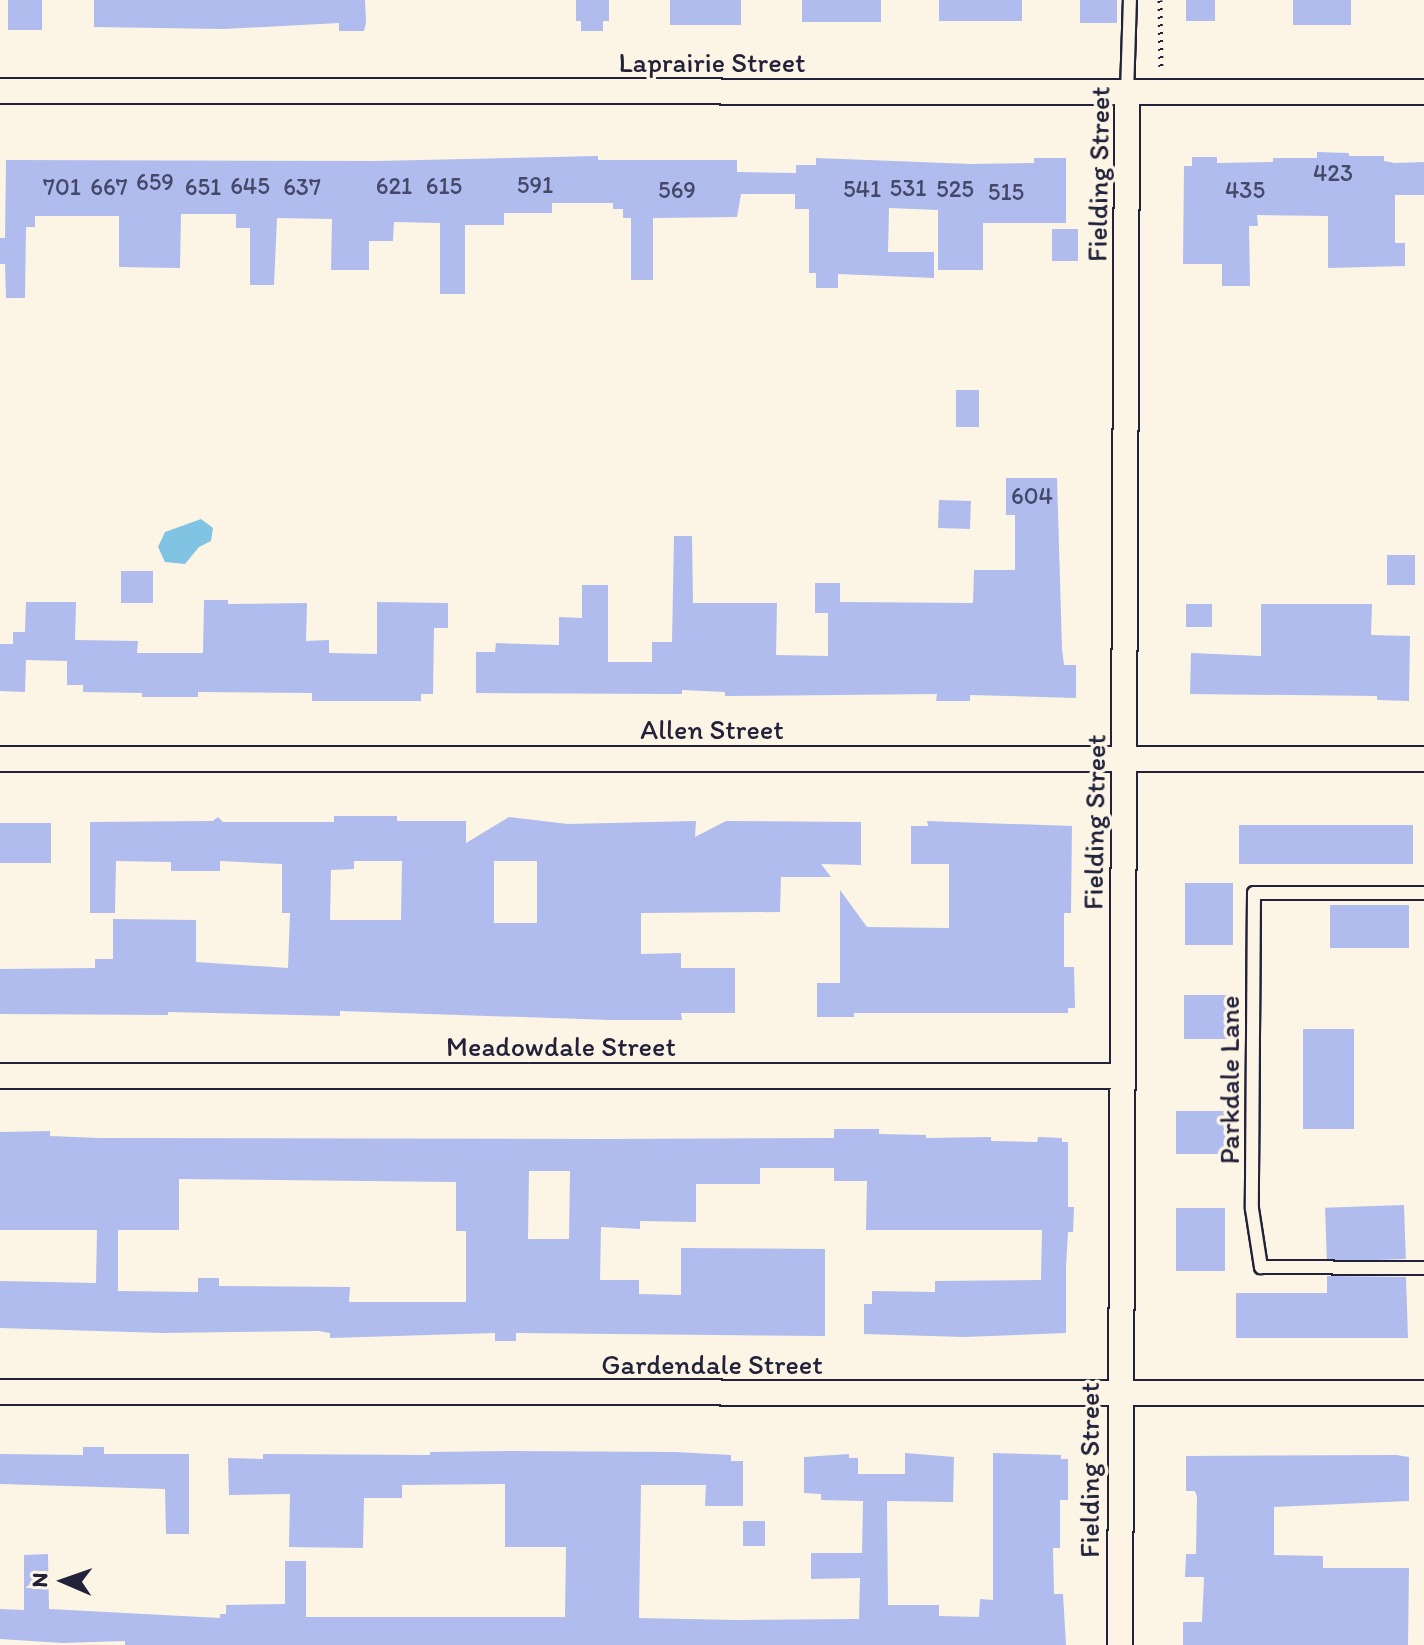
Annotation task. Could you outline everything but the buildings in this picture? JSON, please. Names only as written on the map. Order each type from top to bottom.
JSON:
[{"type":"street","name":"Laprairie Street","points":[[0,91],[1424,92]]},
{"type":"street","name":"Fielding Street","points":[[1120,1645],[1127,93]]},
{"type":"street","name":"Allen Street","points":[[0,759],[1424,759]]},
{"type":"street","name":"Meadowdale Street","points":[[0,1076],[1123,1076]]},
{"type":"street","name":"Gardendale Street","points":[[0,1392],[1424,1393]]},
{"type":"lane","name":"Fielding Street","points":[[1127,93],[1130,0]]},
{"type":"lane","name":"Parkdale Lane","points":[[1424,893],[1254,893],[1252,1209],[1261,1267],[1424,1268]]},
{"type":"path","points":[[1160,0],[1161,74]]},
{"type":"water","points":[[201,519],[213,528],[211,541],[199,547],[185,564],[165,562],[158,547],[165,532]]}]
